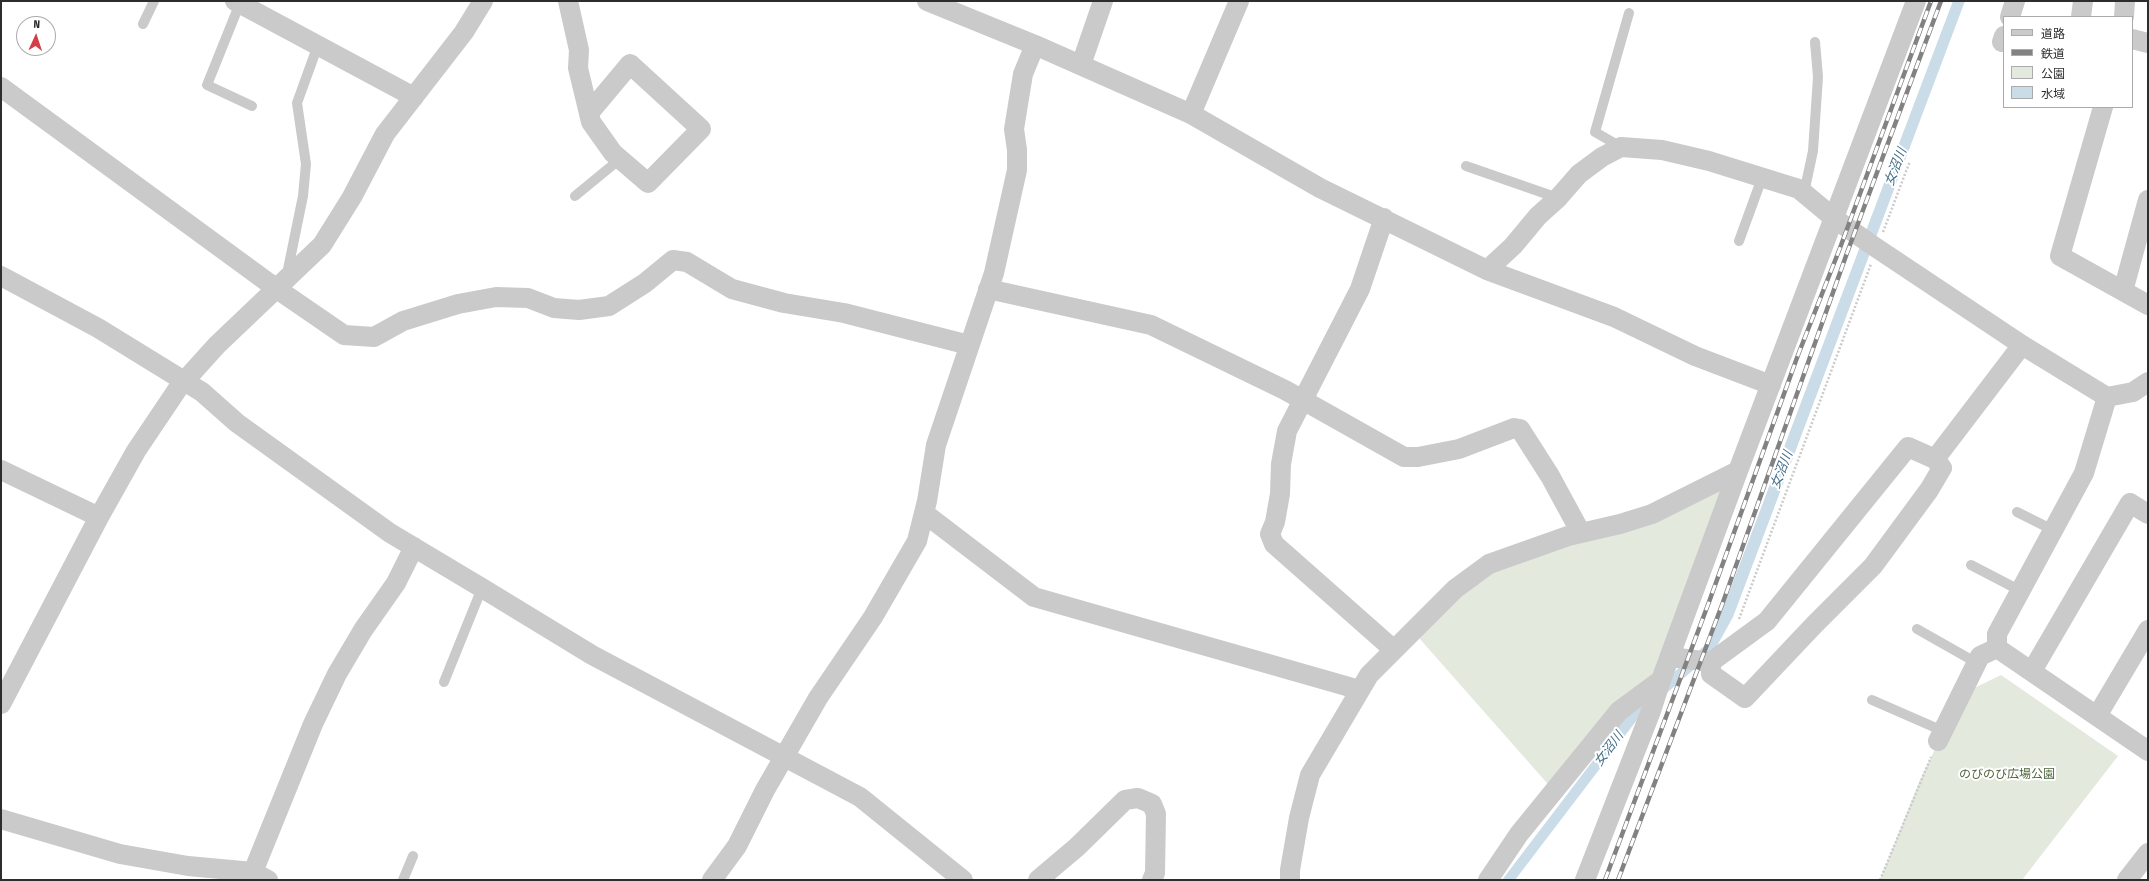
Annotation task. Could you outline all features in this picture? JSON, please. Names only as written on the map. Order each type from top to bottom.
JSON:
[{"type":"street","points":[[1,704],[99,517],[136,451],[184,381],[217,345],[322,245],[352,197],[385,134],[464,32],[483,1]]},
{"type":"street","points":[[568,1],[579,50],[578,68],[591,122],[613,153],[648,183],[701,129],[630,64],[589,113]]},
{"type":"street","points":[[927,1],[1035,45],[1191,114],[1320,188],[1384,218],[1487,270],[1614,317],[1695,356],[1771,385]]},
{"type":"street","points":[[1081,65],[1103,1]]},
{"type":"street","points":[[1191,114],[1239,1]]},
{"type":"street","points":[[1585,880],[1651,711],[1660,680],[1670,658],[1738,471],[1835,219],[1916,1]]},
{"type":"street","points":[[2010,16],[2015,1]]},
{"type":"street","points":[[2081,16],[2083,1]]},
{"type":"street","points":[[2124,16],[2126,1]]},
{"type":"street","points":[[237,2],[414,97]]},
{"type":"street","points":[[2133,39],[2148,42]]},
{"type":"street","points":[[712,880],[737,846],[784,757],[818,698],[873,617],[897,578],[917,541],[924,513],[936,445],[994,273],[1017,170],[1017,150],[1014,129],[1022,74],[1035,45]]},
{"type":"street","points":[[1,87],[282,284],[344,335],[374,338],[403,321],[458,304],[496,298],[528,298],[554,308],[578,310],[609,306],[644,283],[673,260],[686,262],[732,289],[784,303],[844,313],[969,345]]},
{"type":"street","points":[[2103,108],[2060,256],[2148,305]]},
{"type":"street","points":[[1487,270],[1513,246],[1538,216],[1558,198],[1578,174],[1621,147],[1662,150],[1709,161],[1799,189],[1835,219],[1877,248],[2022,345],[2107,398],[2145,389]]},
{"type":"street","points":[[2123,291],[2148,200]]},
{"type":"street","points":[[1384,218],[1360,289],[1334,343],[1302,400],[1287,431],[1281,464],[1280,494],[1275,522],[1270,534],[1274,544],[1394,650]]},
{"type":"street","points":[[1,276],[98,328],[202,392],[237,423],[390,532],[592,655],[860,797],[963,880]]},
{"type":"street","points":[[988,289],[1151,325],[1214,354],[1302,400],[1404,457],[1418,457],[1459,449],[1514,428],[1520,429],[1550,476],[1581,533]]},
{"type":"street","points":[[1935,459],[2022,345]]},
{"type":"street","points":[[1997,648],[1997,634],[2084,474],[2107,398]]},
{"type":"street","points":[[1670,658],[1711,662],[1736,644],[1767,620],[1908,447],[1935,459],[1942,468],[1929,490],[1873,566],[1814,625],[1745,698],[1712,674],[1711,662]]},
{"type":"street","points":[[1,470],[99,517]]},
{"type":"street","points":[[1290,880],[1290,870],[1298,825],[1310,775],[1369,676],[1456,589],[1489,564],[1581,533],[1620,524],[1652,514],[1738,471]]},
{"type":"street","points":[[2032,671],[2130,503],[2148,514]]},
{"type":"street","points":[[924,513],[1034,597],[1360,690]]},
{"type":"street","points":[[1,819],[120,854],[188,866],[260,876],[313,724],[337,674],[363,630],[396,583],[414,547]]},
{"type":"street","points":[[2097,716],[2148,630]]},
{"type":"street","points":[[1997,648],[2148,750]]},
{"type":"street","points":[[1941,736],[1980,656],[1997,648]]},
{"type":"street","points":[[1488,880],[1519,834],[1619,711],[1660,680]]},
{"type":"street","points":[[1038,880],[1077,847],[1125,800],[1138,798],[1152,804],[1156,814],[1155,873],[1152,880]]},
{"type":"street","points":[[2127,880],[2148,853]]},
{"type":"lane","points":[[143,24],[154,1]]},
{"type":"lane","points":[[237,2],[207,85],[252,106]]},
{"type":"lane","points":[[1621,147],[1595,132],[1629,13]]},
{"type":"lane","points":[[1804,193],[1813,151],[1818,77],[1815,42]]},
{"type":"lane","points":[[282,284],[303,196],[306,164],[297,103],[318,45]]},
{"type":"lane","points":[[575,196],[620,159]]},
{"type":"lane","points":[[1466,166],[1558,198]]},
{"type":"lane","points":[[1739,241],[1762,178]]},
{"type":"lane","points":[[2017,512],[2053,530]]},
{"type":"lane","points":[[1971,565],[2020,591]]},
{"type":"lane","points":[[444,682],[482,588]]},
{"type":"lane","points":[[1917,629],[1977,663]]},
{"type":"lane","points":[[1872,700],[1941,736]]},
{"type":"lane","points":[[403,880],[413,856]]},
{"type":"path","points":[[1736,644],[1739,619],[1910,161]]},
{"type":"path","points":[[1880,880],[1920,780],[1941,736]]},
{"type":"green space","points":[[1738,471],[1670,657],[1554,791],[1412,630],[1519,554]]},
{"type":"green space","name":"のびのび広場公園","points":[[2001,675],[2118,756],[2022,880],[1880,880],[1920,780],[1962,694]]},
{"type":"water","name":"女沼川","points":[[1953,1],[1965,1],[1733,617],[1713,653],[1640,716],[1515,880],[1502,880],[1633,708],[1711,640]]},
{"type":"railway","points":[[1605,880],[1709,602],[1798,355],[1840,248],[1931,1]]},
{"type":"railway","points":[[1618,880],[1722,605],[1847,253],[1941,1]]}]
